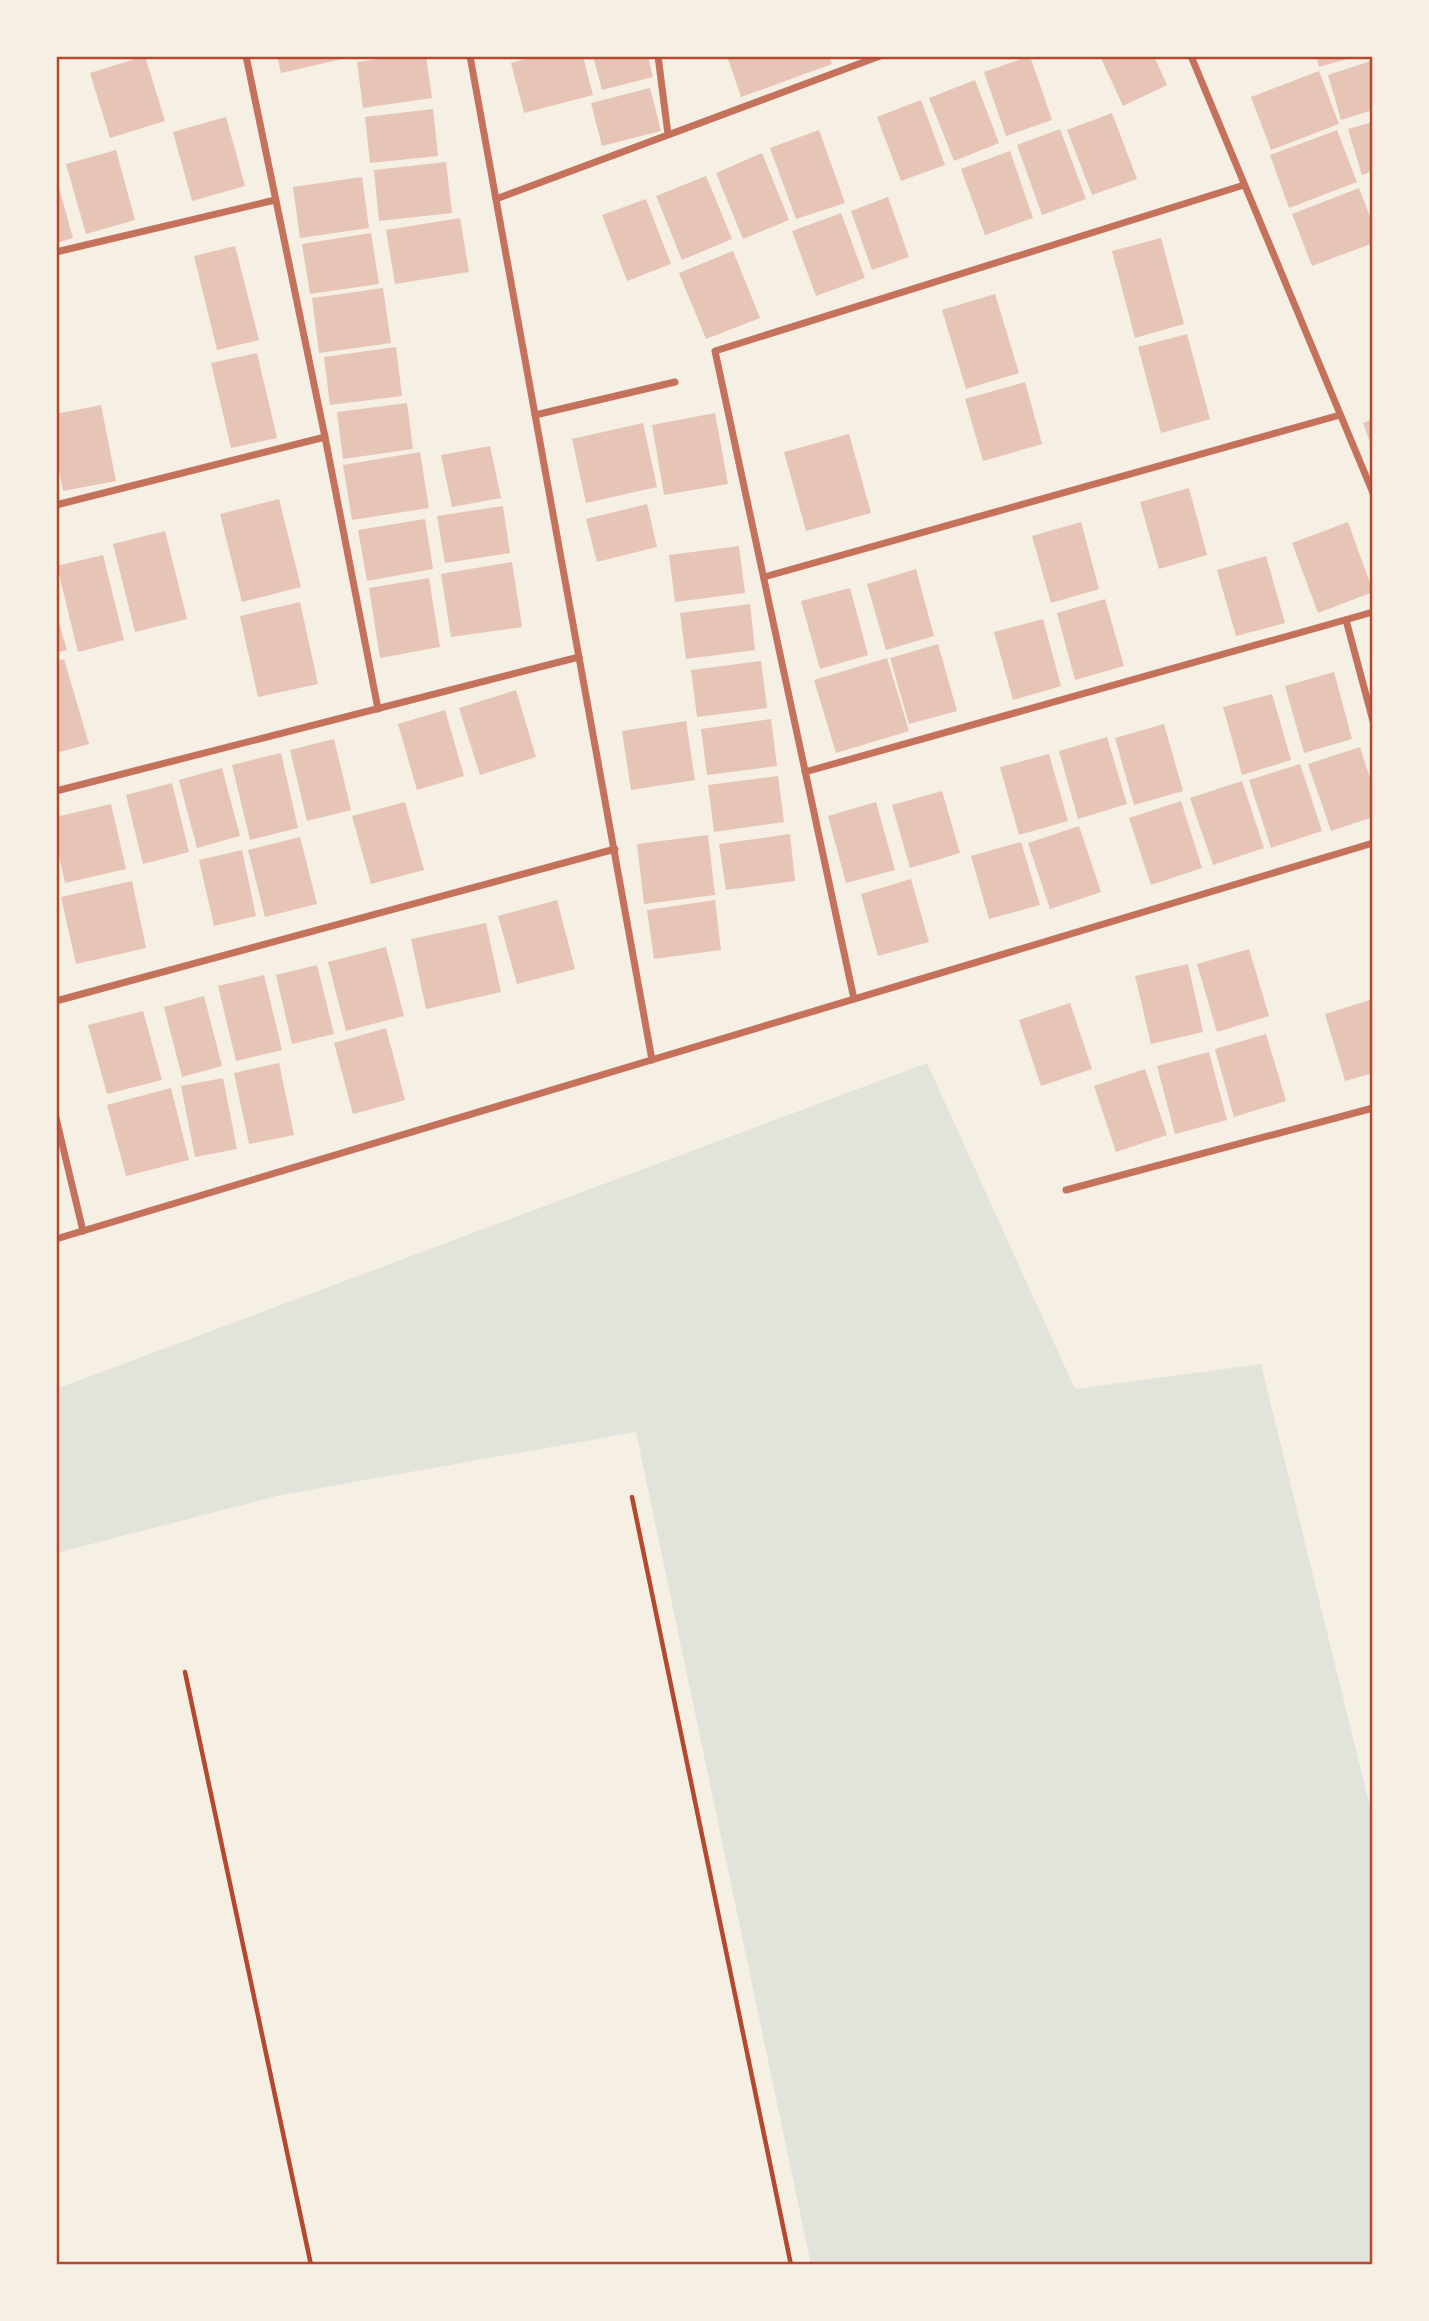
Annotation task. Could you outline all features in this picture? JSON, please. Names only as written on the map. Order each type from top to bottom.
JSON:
[{"type":"street","points":[[246,56],[378,709]]},
{"type":"street","points":[[470,56],[652,1060]]},
{"type":"street","points":[[658,56],[668,134]]},
{"type":"street","points":[[496,199],[880,56]]},
{"type":"street","points":[[1191,56],[1373,493]]},
{"type":"street","points":[[854,999],[715,351],[1244,185]]},
{"type":"street","points":[[56,252],[275,200]]},
{"type":"street","points":[[535,415],[675,382]]},
{"type":"street","points":[[764,577],[1340,415]]},
{"type":"street","points":[[56,505],[325,437]]},
{"type":"street","points":[[805,772],[1373,612]]},
{"type":"street","points":[[1346,620],[1373,721]]},
{"type":"street","points":[[56,791],[579,657]]},
{"type":"street","points":[[56,1239],[1373,843]]},
{"type":"street","points":[[56,1001],[615,849]]},
{"type":"street","points":[[1066,1191],[1373,1108]]},
{"type":"street","points":[[56,1118],[83,1231]]},
{"type":"path","points":[[632,1497],[791,2265]]},
{"type":"path","points":[[185,1672],[311,2265]]},
{"type":"shaded area","points":[[927,1063],[1075,1389],[1261,1364],[1373,1819],[1373,2265],[811,2265],[636,1432],[281,1495],[56,1553],[56,1389]]},
{"type":"building","points":[[145,56],[165,121],[110,138],[90,73]]},
{"type":"building","points":[[277,56],[351,56],[351,57],[281,73]]},
{"type":"building","points":[[401,56],[426,56],[432,98],[363,108],[357,62]]},
{"type":"building","points":[[536,56],[583,56],[593,95],[524,113],[511,63]]},
{"type":"building","points":[[593,56],[648,56],[653,77],[602,90]]},
{"type":"building","points":[[727,56],[829,56],[832,64],[741,97]]},
{"type":"building","points":[[1030,56],[1052,120],[1006,136],[984,72]]},
{"type":"building","points":[[1100,56],[1154,56],[1167,85],[1123,106]]},
{"type":"building","points":[[1316,56],[1354,56],[1354,57],[1319,67]]},
{"type":"building","points":[[1373,60],[1373,110],[1341,120],[1328,75]]},
{"type":"building","points":[[1319,71],[1339,124],[1271,150],[1251,97]]},
{"type":"building","points":[[975,80],[999,143],[954,161],[929,98]]},
{"type":"building","points":[[650,88],[661,131],[602,146],[591,103]]},
{"type":"building","points":[[921,100],[945,165],[901,181],[877,117]]},
{"type":"building","points":[[433,109],[438,156],[370,163],[365,117]]},
{"type":"building","points":[[1112,113],[1137,179],[1092,195],[1067,130]]},
{"type":"building","points":[[226,117],[245,186],[192,201],[173,132]]},
{"type":"building","points":[[1373,122],[1373,171],[1362,175],[1348,129]]},
{"type":"building","points":[[1060,129],[1086,199],[1042,215],[1017,145]]},
{"type":"building","points":[[819,130],[845,203],[796,219],[770,148]]},
{"type":"building","points":[[1337,130],[1357,182],[1289,208],[1270,155]]},
{"type":"building","points":[[116,150],[135,220],[86,234],[66,164]]},
{"type":"building","points":[[1010,151],[1033,218],[985,235],[961,169]]},
{"type":"building","points":[[762,153],[789,220],[743,239],[716,173]]},
{"type":"building","points":[[446,162],[452,213],[379,221],[374,170]]},
{"type":"building","points":[[706,176],[732,239],[682,260],[656,196]]},
{"type":"building","points":[[56,177],[73,238],[56,243]]},
{"type":"building","points":[[362,177],[369,228],[300,238],[293,187]]},
{"type":"building","points":[[1359,188],[1373,224],[1373,243],[1312,266],[1292,214]]},
{"type":"building","points":[[888,197],[909,257],[872,270],[851,211]]},
{"type":"building","points":[[646,199],[671,264],[627,281],[602,215]]},
{"type":"building","points":[[841,213],[865,278],[816,296],[792,231]]},
{"type":"building","points":[[460,218],[469,272],[395,284],[386,230]]},
{"type":"building","points":[[371,233],[379,284],[310,294],[302,244]]},
{"type":"building","points":[[1161,238],[1184,324],[1135,338],[1112,251]]},
{"type":"building","points":[[235,246],[259,340],[217,350],[194,256]]},
{"type":"building","points":[[733,251],[760,318],[706,339],[679,273]]},
{"type":"building","points":[[383,288],[391,343],[319,353],[312,298]]},
{"type":"building","points":[[995,294],[1019,373],[966,389],[942,310]]},
{"type":"building","points":[[1187,334],[1210,419],[1161,433],[1138,347]]},
{"type":"building","points":[[396,347],[402,396],[330,405],[324,357]]},
{"type":"building","points":[[257,353],[277,438],[231,448],[211,363]]},
{"type":"building","points":[[1025,382],[1042,444],[983,461],[965,399]]},
{"type":"building","points":[[407,403],[413,449],[343,459],[337,412]]},
{"type":"building","points":[[101,405],[116,481],[63,491],[56,454],[56,414]]},
{"type":"building","points":[[715,413],[728,484],[664,495],[652,425]]},
{"type":"building","points":[[1373,419],[1373,451],[1363,423]]},
{"type":"building","points":[[643,423],[657,487],[586,503],[572,439]]},
{"type":"building","points":[[849,434],[871,513],[806,531],[784,452]]},
{"type":"building","points":[[490,446],[501,498],[452,507],[441,455]]},
{"type":"building","points":[[420,452],[429,508],[352,520],[343,465]]},
{"type":"building","points":[[1189,488],[1207,555],[1159,569],[1140,502]]},
{"type":"building","points":[[279,499],[301,587],[242,602],[220,514]]},
{"type":"building","points":[[647,504],[657,547],[597,562],[586,519]]},
{"type":"building","points":[[503,506],[510,553],[445,563],[437,516]]},
{"type":"building","points":[[425,519],[433,569],[367,581],[358,530]]},
{"type":"building","points":[[1081,522],[1099,589],[1051,603],[1032,536]]},
{"type":"building","points":[[1348,522],[1373,592],[1318,613],[1292,543]]},
{"type":"building","points":[[165,531],[187,619],[135,632],[113,544]]},
{"type":"building","points":[[739,546],[745,593],[675,602],[669,555]]},
{"type":"building","points":[[103,555],[124,640],[78,652],[57,566]]},
{"type":"building","points":[[1266,556],[1285,623],[1236,636],[1217,570]]},
{"type":"building","points":[[512,562],[522,627],[451,637],[441,574]]},
{"type":"building","points":[[916,569],[934,636],[886,650],[867,584]]},
{"type":"building","points":[[429,578],[440,647],[380,658],[369,588]]},
{"type":"building","points":[[850,588],[868,655],[820,669],[801,601]]},
{"type":"building","points":[[1105,599],[1124,666],[1075,680],[1057,613]]},
{"type":"building","points":[[300,602],[318,684],[258,697],[240,616]]},
{"type":"building","points":[[750,604],[755,650],[686,659],[680,613]]},
{"type":"building","points":[[56,613],[67,650],[56,653]]},
{"type":"building","points":[[1043,619],[1061,686],[1013,700],[994,632]]},
{"type":"building","points":[[938,644],[957,711],[909,724],[890,658]]},
{"type":"building","points":[[887,658],[909,731],[836,753],[814,680]]},
{"type":"building","points":[[64,659],[89,744],[56,753],[56,661]]},
{"type":"building","points":[[761,661],[767,708],[697,717],[691,670]]},
{"type":"building","points":[[1334,672],[1352,739],[1304,753],[1285,686]]},
{"type":"building","points":[[516,690],[536,757],[480,775],[459,708]]},
{"type":"building","points":[[1272,694],[1291,760],[1242,775],[1223,707]]},
{"type":"building","points":[[445,710],[464,776],[417,790],[398,724]]},
{"type":"building","points":[[771,719],[777,766],[707,775],[701,729]]},
{"type":"building","points":[[686,721],[695,780],[631,790],[622,731]]},
{"type":"building","points":[[1164,724],[1183,791],[1134,805],[1115,738]]},
{"type":"building","points":[[1107,737],[1127,804],[1078,819],[1059,751]]},
{"type":"building","points":[[334,739],[351,810],[307,821],[290,750]]},
{"type":"building","points":[[1360,747],[1373,788],[1373,817],[1331,831],[1308,764]]},
{"type":"building","points":[[281,753],[298,828],[250,840],[232,765]]},
{"type":"building","points":[[1049,754],[1068,821],[1019,835],[1000,767]]},
{"type":"building","points":[[1300,764],[1322,831],[1271,848],[1249,780]]},
{"type":"building","points":[[222,768],[240,836],[197,848],[179,780]]},
{"type":"building","points":[[778,776],[784,822],[714,832],[708,785]]},
{"type":"building","points":[[1242,781],[1264,848],[1213,865],[1190,798]]},
{"type":"building","points":[[172,783],[189,852],[143,864],[126,795]]},
{"type":"building","points":[[942,791],[960,853],[910,868],[892,805]]},
{"type":"building","points":[[1181,801],[1202,868],[1151,885],[1129,818]]},
{"type":"building","points":[[405,802],[424,870],[371,884],[352,816]]},
{"type":"building","points":[[876,802],[895,870],[846,883],[828,816]]},
{"type":"building","points":[[111,804],[126,869],[65,883],[56,842],[56,817]]},
{"type":"building","points":[[1079,826],[1101,892],[1050,909],[1028,843]]},
{"type":"building","points":[[790,834],[795,881],[726,890],[719,844]]},
{"type":"building","points":[[708,835],[715,895],[644,904],[637,844]]},
{"type":"building","points":[[300,837],[317,904],[265,917],[248,850]]},
{"type":"building","points":[[1021,842],[1040,905],[989,919],[971,856]]},
{"type":"building","points":[[242,850],[256,916],[214,926],[199,860]]},
{"type":"building","points":[[911,879],[929,942],[878,956],[861,894]]},
{"type":"building","points":[[132,881],[146,948],[76,964],[61,897]]},
{"type":"building","points":[[557,900],[575,969],[517,984],[498,916]]},
{"type":"building","points":[[715,900],[721,950],[654,959],[647,910]]},
{"type":"building","points":[[486,923],[501,992],[426,1009],[411,939]]},
{"type":"building","points":[[386,947],[404,1016],[346,1031],[328,962]]},
{"type":"building","points":[[1249,949],[1269,1016],[1217,1032],[1197,964]]},
{"type":"building","points":[[1188,964],[1203,1032],[1151,1044],[1135,976]]},
{"type":"building","points":[[317,965],[334,1034],[292,1044],[276,975]]},
{"type":"building","points":[[264,975],[282,1050],[236,1061],[218,986]]},
{"type":"building","points":[[204,996],[222,1066],[182,1077],[164,1007]]},
{"type":"building","points":[[1373,999],[1373,1073],[1345,1081],[1325,1014]]},
{"type":"building","points":[[1070,1003],[1092,1069],[1041,1086],[1019,1020]]},
{"type":"building","points":[[143,1011],[162,1080],[107,1094],[88,1025]]},
{"type":"building","points":[[386,1028],[405,1100],[353,1114],[334,1043]]},
{"type":"building","points":[[1266,1034],[1286,1101],[1234,1117],[1215,1049]]},
{"type":"building","points":[[1209,1052],[1227,1120],[1175,1134],[1157,1066]]},
{"type":"building","points":[[279,1063],[294,1135],[249,1144],[234,1073]]},
{"type":"building","points":[[1145,1069],[1167,1135],[1116,1152],[1094,1086]]},
{"type":"building","points":[[223,1078],[237,1149],[195,1157],[181,1086]]},
{"type":"building","points":[[171,1088],[189,1160],[126,1176],[107,1105]]}]
